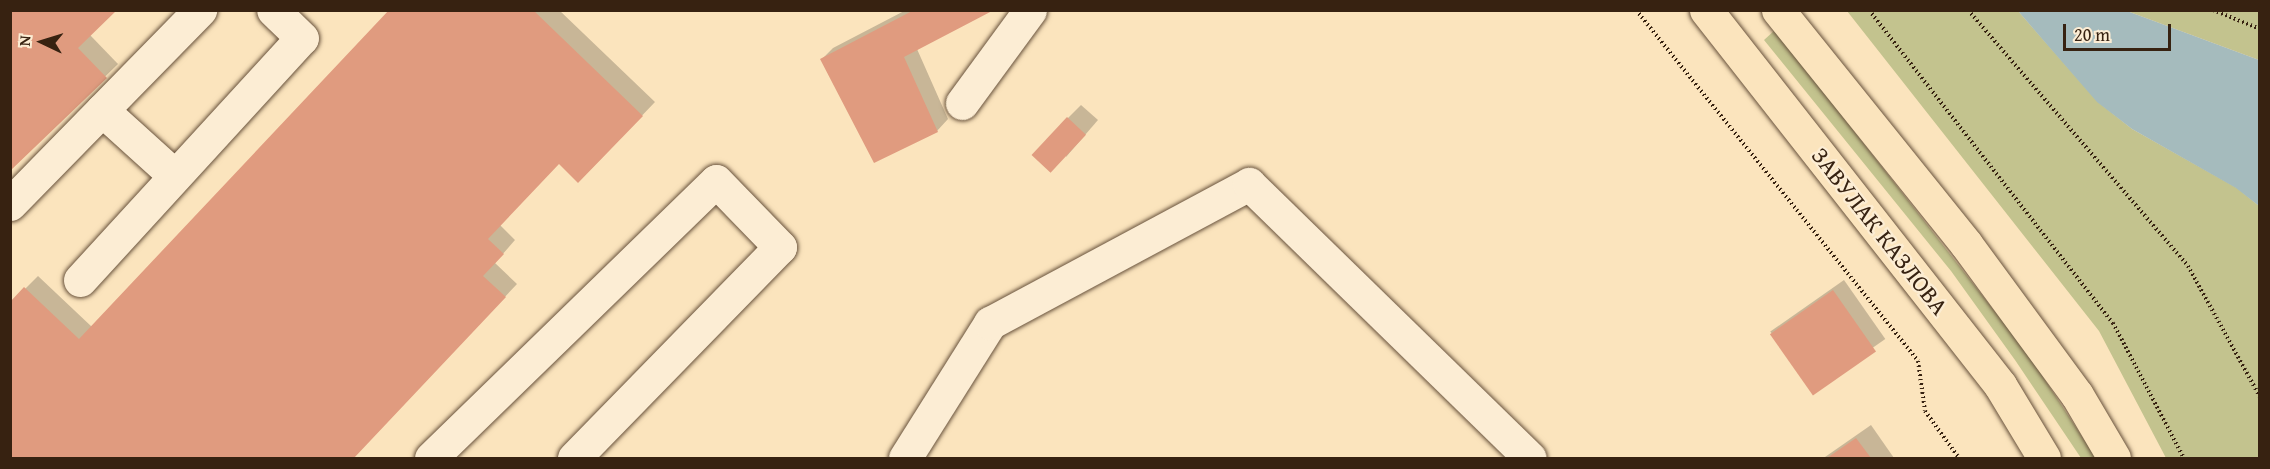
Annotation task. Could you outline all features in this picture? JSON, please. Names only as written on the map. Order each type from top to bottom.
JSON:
[{"type":"main road","points":[[1778,10],[1966,244],[2077,395],[2114,459]]},
{"type":"main road","name":"ЗАВУЛАК КАЗЛОВА","points":[[1724,17],[2000,385],[2043,459]]},
{"type":"lane","points":[[10,204],[200,10]]},
{"type":"lane","points":[[80,280],[302,38],[273,10]]},
{"type":"lane","points":[[962,103],[1030,10]]},
{"type":"lane","points":[[102,110],[175,176]]},
{"type":"lane","points":[[431,459],[716,181],[780,247],[574,459]]},
{"type":"lane","points":[[905,459],[990,323],[1249,184],[1530,459]]},
{"type":"path","points":[[1636,10],[1918,361],[1925,411],[1959,459]]},
{"type":"path","points":[[1869,10],[2113,323],[2184,459]]},
{"type":"path","points":[[1968,10],[2188,266],[2259,397]]},
{"type":"path","points":[[2213,10],[2259,29]]},
{"type":"green space","points":[[1847,11],[2018,11],[2098,102],[2132,129],[2237,188],[2259,206],[2259,458],[2166,458],[2099,331]]},
{"type":"green space","points":[[2127,11],[2259,11],[2259,60]]},
{"type":"green space","points":[[1775,30],[2028,354],[2096,458],[2081,458],[1951,271],[1764,40]]},
{"type":"shaded area","points":[[2018,11],[2127,11],[2259,60],[2259,206],[2236,188],[2132,129],[2097,102]]},
{"type":"building","points":[[10,10],[117,10],[78,48],[107,78],[10,171]]},
{"type":"building","points":[[389,10],[533,10],[643,116],[578,183],[559,164],[488,239],[504,254],[483,276],[506,297],[354,458],[10,458],[10,302],[24,287],[79,339]]},
{"type":"building","points":[[914,10],[994,10],[904,57],[938,132],[874,163],[820,59]]},
{"type":"building","points":[[1067,117],[1086,135],[1051,173],[1032,155]]},
{"type":"building","points":[[1833,290],[1876,351],[1813,396],[1770,334]]},
{"type":"building","points":[[1856,438],[1871,458],[1827,458]]}]
